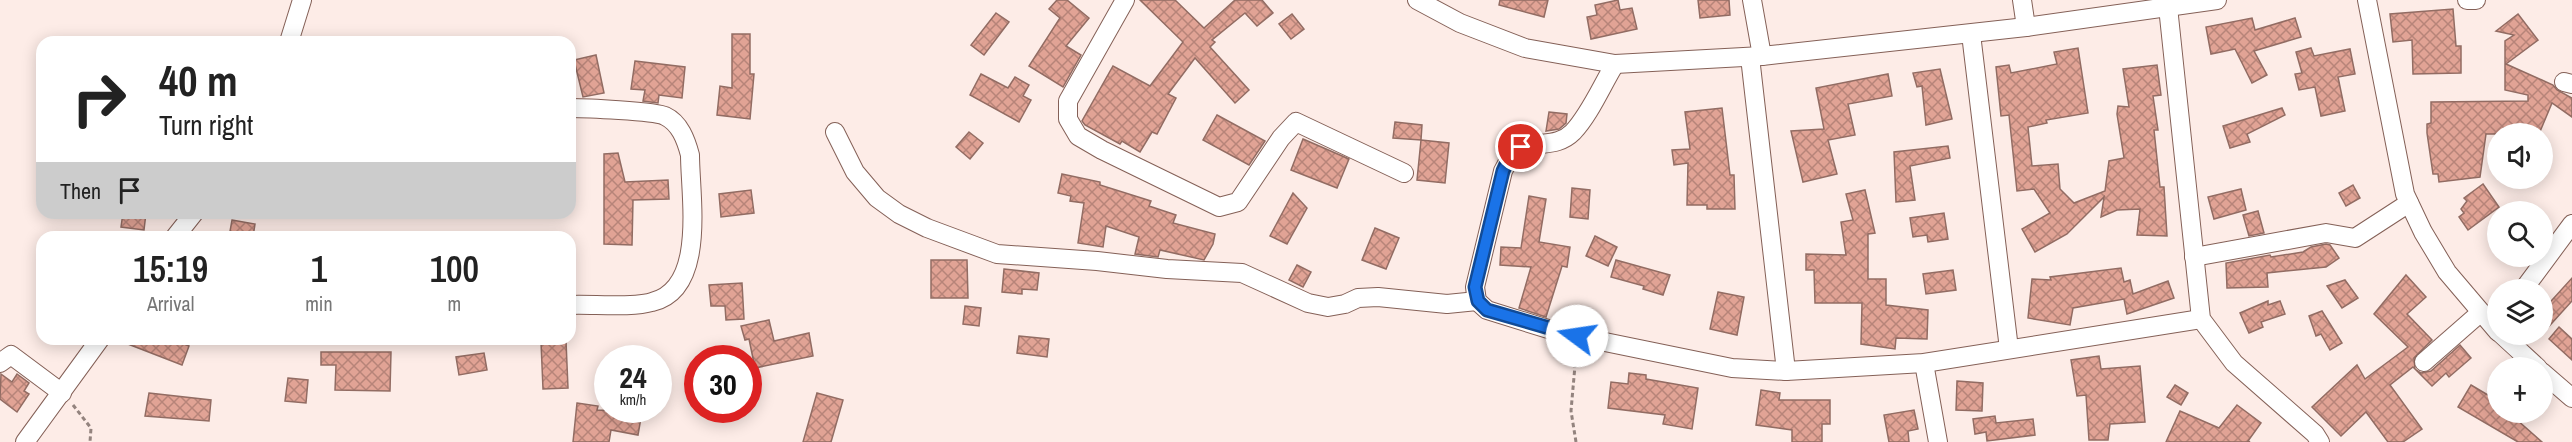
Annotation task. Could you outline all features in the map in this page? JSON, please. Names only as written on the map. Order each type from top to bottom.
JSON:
[{"type":"street","points":[[291,36],[301,0]]},
{"type":"street","points":[[1125,0],[1068,101],[1068,119],[1077,136],[1219,207],[1238,202],[1281,138],[1296,122],[1404,173]]},
{"type":"street","points":[[1417,0],[1460,23],[1526,48],[1615,64],[1756,56],[1971,34],[2217,0]]},
{"type":"street","points":[[1752,0],[1786,371]]},
{"type":"street","points":[[2022,0],[2026,27]]},
{"type":"street","points":[[2367,0],[2404,194],[2422,232],[2447,272],[2487,319]]},
{"type":"street","points":[[2467,0],[2476,0]]},
{"type":"street","points":[[2168,8],[2201,319],[2234,363],[2315,434],[2320,442]]},
{"type":"street","points":[[1971,34],[2009,349]]},
{"type":"street","points":[[1615,64],[1571,134],[1546,143],[1521,147],[1510,156],[1503,171],[1475,287],[1478,301],[1487,310],[1577,336],[1732,368],[1786,371],[1924,363],[2201,319]]},
{"type":"street","points":[[576,109],[665,116],[680,129],[690,154],[691,254],[680,285],[652,303],[576,305]]},
{"type":"street","points":[[835,132],[855,172],[877,198],[899,214],[927,228],[997,254],[1097,261],[1167,270],[1242,273],[1308,303],[1328,308],[1358,298],[1378,297],[1447,304],[1478,301]]},
{"type":"street","points":[[2194,257],[2326,233],[2355,238],[2409,203]]},
{"type":"street","points":[[180,231],[189,219]]},
{"type":"street","points":[[2531,279],[2572,224]]},
{"type":"street","points":[[2424,362],[2481,313]]},
{"type":"street","points":[[25,442],[96,345]]},
{"type":"street","points":[[2514,345],[2526,357]]},
{"type":"street","points":[[0,363],[11,355],[62,393]]},
{"type":"street","points":[[1924,363],[1938,442]]},
{"type":"street","points":[[2553,382],[2572,398]]},
{"type":"path","points":[[1576,442],[1571,411],[1577,336]]},
{"type":"path","points":[[62,393],[91,428],[90,442]]},
{"type":"building","points":[[1057,0],[1067,0],[1089,18],[1066,46],[1081,55],[1063,87],[1029,66],[1060,18],[1049,9]]},
{"type":"building","points":[[1140,0],[1175,0],[1204,28],[1235,0],[1262,0],[1273,13],[1257,26],[1245,13],[1212,40],[1215,42],[1210,47],[1249,90],[1235,103],[1195,58],[1168,94],[1176,98],[1157,134],[1152,132],[1140,152],[1122,141],[1120,144],[1085,125],[1082,121],[1113,66],[1150,86],[1183,42]]},
{"type":"building","points":[[1500,0],[1548,0],[1544,17],[1499,5]]},
{"type":"building","points":[[1618,0],[1620,10],[1632,8],[1637,29],[1591,39],[1587,17],[1597,15],[1595,5]]},
{"type":"building","points":[[1698,0],[1729,0],[1730,15],[1700,18]]},
{"type":"building","points":[[2453,9],[2456,46],[2461,46],[2461,73],[2413,74],[2412,40],[2393,42],[2390,14]]},
{"type":"building","points":[[996,13],[1009,22],[984,55],[971,45]]},
{"type":"building","points":[[1292,14],[1304,29],[1291,39],[1279,24]]},
{"type":"building","points":[[2518,14],[2538,40],[2506,64],[2553,85],[2557,90],[2572,98],[2572,117],[2552,103],[2544,123],[2487,123],[2480,177],[2439,182],[2438,174],[2433,174],[2427,133],[2427,124],[2431,123],[2431,102],[2528,101],[2528,95],[2505,90],[2505,41],[2514,35],[2496,31]]},
{"type":"building","points":[[2252,18],[2255,30],[2295,18],[2301,37],[2254,51],[2267,75],[2252,83],[2235,49],[2211,54],[2206,27]]},
{"type":"building","points":[[732,34],[750,34],[750,74],[754,74],[750,119],[717,115],[720,86],[732,88]]},
{"type":"building","points":[[2078,48],[2088,113],[2046,120],[2047,123],[2028,127],[2032,166],[2058,164],[2060,189],[2074,203],[2105,191],[2109,161],[2124,158],[2117,114],[2118,106],[2129,107],[2123,69],[2157,65],[2161,95],[2153,96],[2158,130],[2154,130],[2160,187],[2164,187],[2167,236],[2137,235],[2140,209],[2117,210],[2101,217],[2104,197],[2067,234],[2035,252],[2022,229],[2050,213],[2034,189],[2017,191],[2009,115],[2001,116],[1996,67],[2009,65],[2011,73],[2057,64],[2054,52]]},
{"type":"building","points":[[2311,48],[2314,56],[2350,49],[2355,74],[2338,77],[2345,111],[2321,116],[2315,87],[2299,90],[2295,74],[2302,73],[2296,52]]},
{"type":"building","points":[[596,55],[604,93],[583,97],[576,60]]},
{"type":"building","points":[[635,61],[685,67],[682,98],[659,95],[658,103],[643,101],[645,90],[631,89]]},
{"type":"building","points":[[1940,69],[1952,119],[1926,125],[1922,86],[1917,87],[1913,73]]},
{"type":"building","points":[[981,74],[1008,88],[1015,77],[1029,85],[1023,96],[1031,100],[1019,122],[970,95]]},
{"type":"building","points":[[1888,74],[1892,96],[1848,104],[1855,135],[1828,140],[1837,174],[1803,182],[1791,131],[1824,129],[1816,88]]},
{"type":"building","points":[[1722,108],[1730,175],[1734,175],[1735,209],[1707,209],[1707,205],[1687,205],[1688,163],[1674,165],[1672,150],[1690,149],[1685,112]]},
{"type":"building","points":[[2282,108],[2285,115],[2247,134],[2250,142],[2230,148],[2223,126]]},
{"type":"building","points":[[1549,112],[1567,114],[1566,123],[1559,129],[1546,131]]},
{"type":"building","points":[[1217,115],[1265,141],[1249,165],[1203,140]]},
{"type":"building","points":[[1395,122],[1422,125],[1421,140],[1393,138]]},
{"type":"building","points":[[969,132],[983,143],[970,159],[956,147]]},
{"type":"building","points":[[1303,139],[1349,159],[1337,188],[1291,170]]},
{"type":"building","points":[[1421,140],[1449,143],[1445,183],[1417,180]]},
{"type":"building","points":[[1948,146],[1950,158],[1910,166],[1915,200],[1896,202],[1894,152]]},
{"type":"building","points":[[618,153],[625,182],[668,180],[669,199],[633,200],[632,245],[604,244],[604,154]]},
{"type":"building","points":[[1062,174],[1100,182],[1100,185],[1151,201],[1149,206],[1176,215],[1173,223],[1215,234],[1213,244],[1204,260],[1160,250],[1158,257],[1135,254],[1139,237],[1106,226],[1103,247],[1078,243],[1084,203],[1070,201],[1071,196],[1058,193]]},
{"type":"building","points":[[2483,184],[2495,201],[2487,201],[2487,216],[2468,230],[2459,217],[2464,213],[2461,209],[2467,201],[2464,198]]},
{"type":"building","points":[[2353,185],[2360,198],[2346,206],[2339,193]]},
{"type":"building","points":[[1572,188],[1590,190],[1588,219],[1570,217]]},
{"type":"building","points":[[2241,189],[2246,210],[2214,219],[2208,197]]},
{"type":"building","points":[[751,190],[754,213],[721,217],[719,194]]},
{"type":"building","points":[[1865,190],[1875,233],[1868,234],[1868,279],[1886,279],[1886,305],[1928,310],[1927,339],[1896,338],[1895,349],[1861,344],[1862,303],[1815,303],[1814,270],[1806,270],[1806,254],[1846,255],[1841,222],[1853,220],[1846,194]]},
{"type":"building","points":[[1293,193],[1307,208],[1287,244],[1270,236]]},
{"type":"building","points":[[1529,196],[1546,199],[1539,242],[1570,247],[1567,267],[1562,266],[1546,317],[1519,308],[1531,267],[1500,265],[1501,247],[1521,248]]},
{"type":"building","points":[[2258,211],[2264,233],[2249,236],[2243,215]]},
{"type":"building","points":[[1944,213],[1948,239],[1928,242],[1927,235],[1913,237],[1910,218]]},
{"type":"building","points":[[122,219],[145,219],[144,230],[121,227]]},
{"type":"building","points":[[232,220],[255,224],[254,231],[230,231]]},
{"type":"building","points":[[1375,228],[1399,238],[1386,269],[1362,260]]},
{"type":"building","points":[[1595,236],[1617,247],[1608,266],[1586,256]]},
{"type":"building","points":[[2330,245],[2339,258],[2326,267],[2267,273],[2268,287],[2227,288],[2226,263],[2303,252],[2311,247]]},
{"type":"building","points":[[931,260],[967,260],[968,298],[931,298]]},
{"type":"building","points":[[1616,260],[1670,275],[1663,295],[1643,289],[1644,286],[1611,277]]},
{"type":"building","points":[[1297,265],[1311,272],[1303,287],[1289,280]]},
{"type":"building","points":[[2121,268],[2124,282],[2130,280],[2133,294],[2168,281],[2174,298],[2127,314],[2124,299],[2073,308],[2070,325],[2028,318],[2032,279],[2051,280],[2050,277]]},
{"type":"building","points":[[1004,269],[1039,273],[1037,290],[1022,289],[1022,294],[1002,292]]},
{"type":"building","points":[[1953,270],[1956,290],[1926,294],[1923,274]]},
{"type":"building","points":[[2406,275],[2426,297],[2407,314],[2432,340],[2414,358],[2415,369],[2413,367],[2390,385],[2422,429],[2403,442],[2388,442],[2366,412],[2341,436],[2312,407],[2357,365],[2365,379],[2408,347],[2374,314]]},
{"type":"building","points":[[2572,278],[2572,301],[2553,322],[2553,299]]},
{"type":"building","points":[[2345,280],[2358,298],[2342,308],[2327,286]]},
{"type":"building","points":[[742,283],[744,319],[726,320],[725,306],[711,306],[709,285]]},
{"type":"building","points":[[1718,292],[1744,297],[1737,335],[1710,329]]},
{"type":"building","points":[[2268,301],[2268,305],[2280,301],[2285,314],[2261,322],[2263,327],[2249,333],[2240,313]]},
{"type":"building","points":[[965,306],[981,308],[979,326],[963,324]]},
{"type":"building","points":[[2322,311],[2342,343],[2330,350],[2321,334],[2316,336],[2309,316]]},
{"type":"building","points":[[769,320],[774,341],[809,333],[813,356],[762,367],[762,345],[750,345],[749,339],[745,340],[741,326]]},
{"type":"building","points":[[2559,327],[2572,339],[2572,360],[2553,343],[2553,334]]},
{"type":"building","points":[[1019,336],[1049,339],[1047,357],[1017,353]]},
{"type":"building","points":[[130,345],[186,345],[189,346],[182,365]]},
{"type":"building","points":[[541,345],[566,345],[568,388],[543,389]]},
{"type":"building","points":[[2460,345],[2471,358],[2449,377],[2446,373],[2432,386],[2415,369],[2421,373],[2431,371]]},
{"type":"building","points":[[321,352],[391,352],[390,391],[335,390],[336,365],[321,365]]},
{"type":"building","points":[[484,353],[487,370],[459,375],[456,357]]},
{"type":"building","points":[[2099,356],[2101,369],[2140,366],[2145,422],[2110,424],[2108,440],[2089,440],[2086,395],[2077,396],[2071,360]]},
{"type":"building","points":[[1629,373],[1646,375],[1646,379],[1698,388],[1692,429],[1663,424],[1665,415],[1608,408],[1611,382],[1628,384]]},
{"type":"building","points":[[1,374],[12,382],[17,374],[29,383],[24,391],[29,394],[17,412],[0,399]]},
{"type":"building","points":[[288,378],[308,380],[306,403],[285,401]]},
{"type":"building","points":[[1957,381],[1983,383],[1982,411],[1956,410]]},
{"type":"building","points":[[2175,385],[2188,393],[2181,405],[2167,397]]},
{"type":"building","points":[[2471,385],[2487,394],[2487,423],[2520,423],[2542,442],[2518,442],[2458,407]]},
{"type":"building","points":[[1761,390],[1780,393],[1779,400],[1830,400],[1830,424],[1822,424],[1822,442],[1792,442],[1792,430],[1756,425]]},
{"type":"building","points":[[149,393],[211,400],[209,421],[145,416]]},
{"type":"building","points":[[817,393],[843,400],[831,442],[803,442]]},
{"type":"building","points":[[577,403],[594,405],[594,423],[640,423],[638,435],[611,430],[609,442],[573,442]]},
{"type":"building","points":[[2237,405],[2261,423],[2248,441],[2250,442],[2166,442],[2180,411],[2219,428]]},
{"type":"building","points":[[1914,410],[1918,429],[1908,431],[1909,442],[1889,442],[1884,415]]},
{"type":"building","points":[[1995,416],[1996,423],[2033,419],[2035,435],[1987,441],[1986,432],[1975,434],[1973,419]]},
{"type":"route","points":[[1521,147],[1510,156],[1503,171],[1475,287],[1478,301],[1487,310],[1577,336]]}]
